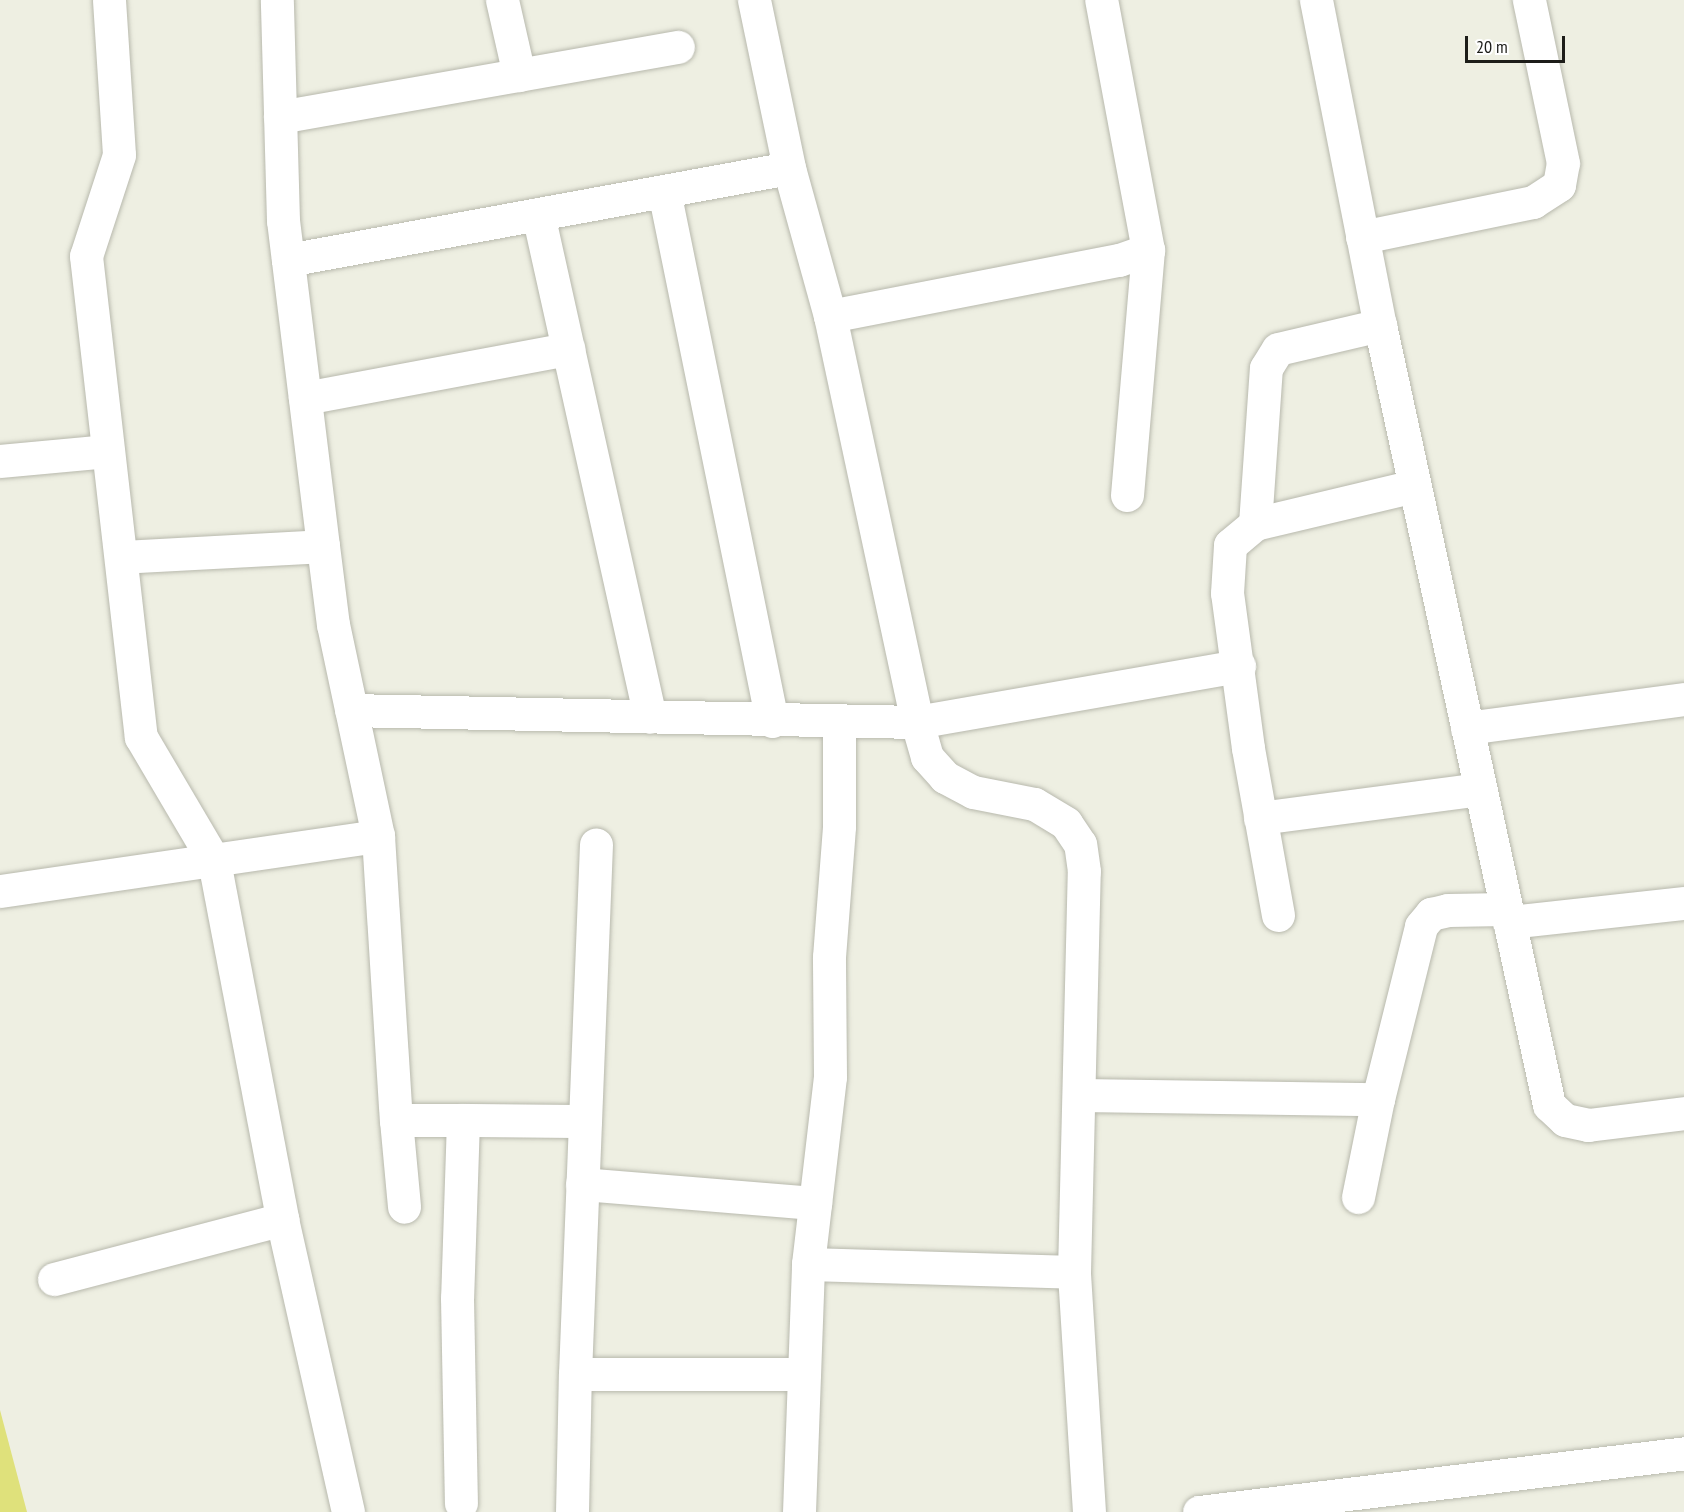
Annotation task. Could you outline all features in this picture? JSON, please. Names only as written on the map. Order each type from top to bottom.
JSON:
[{"type":"street","points":[[109,0],[119,155],[86,256],[141,737],[214,861],[282,1219],[348,1512]]},
{"type":"street","points":[[502,0],[519,75]]},
{"type":"street","points":[[754,0],[789,168],[830,316],[917,722],[927,758],[945,777],[973,792],[1034,804],[1066,823],[1080,844],[1084,871],[1074,1272],[1089,1512]]},
{"type":"street","points":[[1101,0],[1148,250],[1127,495]]},
{"type":"street","points":[[1316,0],[1380,325],[1549,1105],[1565,1120],[1588,1125],[1684,1113]]},
{"type":"street","points":[[1362,237],[1533,202],[1559,185],[1563,163],[1529,0]]},
{"type":"street","points":[[280,1],[280,117],[288,260],[333,625],[378,836],[396,1120],[404,1207]]},
{"type":"street","points":[[280,117],[678,47]]},
{"type":"street","points":[[288,260],[789,168]]},
{"type":"street","points":[[664,191],[772,721]]},
{"type":"street","points":[[538,214],[650,717]]},
{"type":"street","points":[[830,316],[1119,260],[1148,250]]},
{"type":"street","points":[[1255,524],[1266,368],[1278,349],[1380,325]]},
{"type":"street","points":[[305,398],[568,349]]},
{"type":"street","points":[[0,461],[108,451]]},
{"type":"street","points":[[1278,915],[1260,818],[1226,568],[1230,544],[1255,524],[1415,486]]},
{"type":"street","points":[[121,557],[323,546]]},
{"type":"street","points":[[351,710],[772,721],[917,722],[1239,666]]},
{"type":"street","points":[[1467,728],[1684,699]]},
{"type":"street","points":[[799,1512],[808,1264],[830,1077],[829,957],[839,826],[839,722]]},
{"type":"street","points":[[1260,818],[1480,789]]},
{"type":"street","points":[[0,891],[378,836]]},
{"type":"street","points":[[572,1512],[575,1374],[596,844]]},
{"type":"street","points":[[1358,1197],[1378,1098],[1421,926],[1431,914],[1448,910],[1508,916],[1684,903]]},
{"type":"street","points":[[1079,1095],[1378,1098]]},
{"type":"street","points":[[396,1120],[585,1122]]},
{"type":"street","points":[[461,1503],[457,1298],[463,1120]]},
{"type":"street","points":[[582,1184],[815,1203]]},
{"type":"street","points":[[54,1279],[282,1219]]},
{"type":"street","points":[[808,1264],[1074,1272]]},
{"type":"street","points":[[575,1374],[804,1374]]},
{"type":"street","points":[[1199,1512],[1684,1453]]},
{"type":"shaded area","points":[[0,1410],[27,1512],[0,1512]]}]
